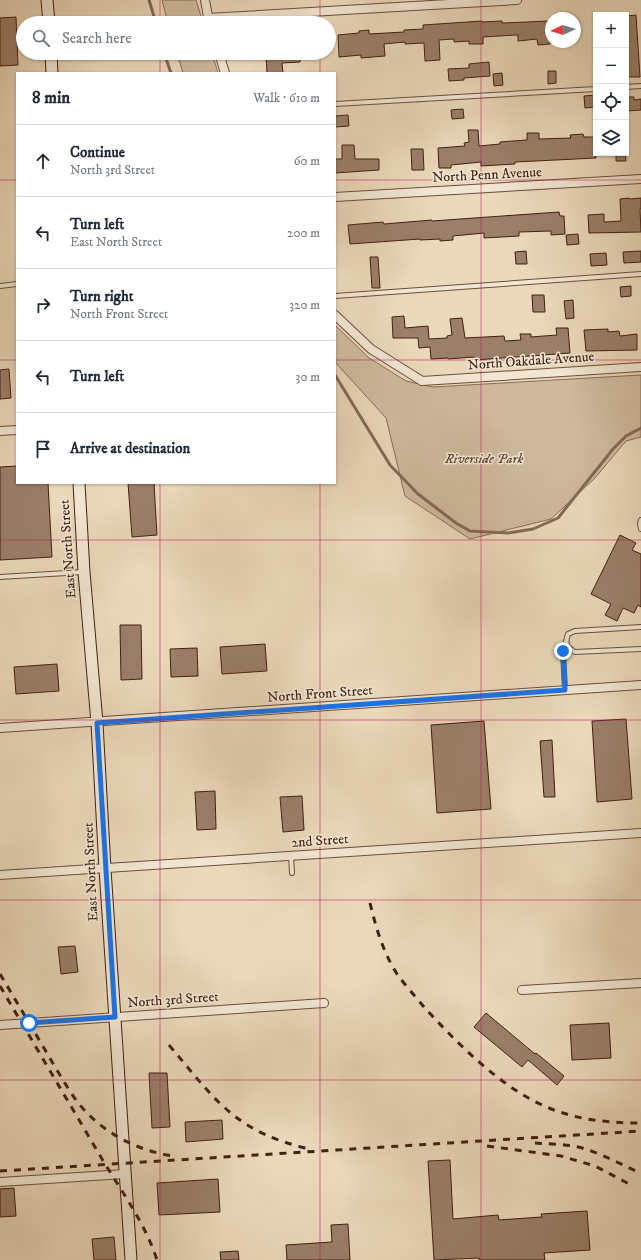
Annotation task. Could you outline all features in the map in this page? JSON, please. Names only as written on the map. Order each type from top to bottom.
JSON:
[{"type":"street","points":[[47,0],[48,16]]},
{"type":"street","points":[[204,0],[207,16]]},
{"type":"street","points":[[282,16],[517,0]]},
{"type":"street","points":[[51,60],[52,72]]},
{"type":"street","points":[[221,60],[225,72]]},
{"type":"street","name":"North Penn Avenue","points":[[336,197],[641,178]]},
{"type":"street","name":"North Oakdale Avenue","points":[[336,316],[371,349],[422,381],[641,367]]},
{"type":"street","points":[[0,431],[16,430]]},
{"type":"street","name":"East North Street","points":[[79,484],[84,572],[97,723],[105,869],[131,1260]]},
{"type":"street","name":"North Front Street","points":[[0,728],[97,723],[641,685]]},
{"type":"street","name":"2nd Street","points":[[0,875],[641,833]]},
{"type":"street","points":[[522,990],[641,982]]},
{"type":"street","name":"North 3rd Street","points":[[0,1025],[324,1003]]},
{"type":"street","points":[[0,1182],[125,1174]]},
{"type":"lane","points":[[629,87],[641,86]]},
{"type":"lane","points":[[336,104],[593,89]]},
{"type":"lane","points":[[336,296],[641,274]]},
{"type":"lane","points":[[0,286],[16,284]]},
{"type":"lane","points":[[641,520],[641,529]]},
{"type":"lane","points":[[0,576],[84,572]]},
{"type":"lane","points":[[565,690],[563,651],[568,634],[575,631],[641,627]]},
{"type":"lane","points":[[566,640],[567,645],[575,652],[641,649]]},
{"type":"lane","points":[[291,856],[292,873]]},
{"type":"green space","points":[[162,0],[196,0],[201,16],[166,16]]},
{"type":"green space","points":[[179,60],[214,60],[218,72],[183,72]]},
{"type":"green space","name":"Riverside Park","points":[[336,326],[369,358],[406,381],[433,387],[641,375],[641,437],[626,441],[594,479],[551,519],[470,539],[405,496],[386,418],[336,363]]},
{"type":"building","points":[[636,15],[640,77],[629,77],[629,16]]},
{"type":"building","points":[[16,17],[16,60],[18,60],[18,65],[0,66],[0,18]]},
{"type":"building","points":[[482,21],[502,21],[502,23],[545,21],[545,44],[538,45],[537,39],[518,41],[518,35],[515,35],[483,37],[483,44],[469,44],[469,41],[454,42],[454,39],[439,40],[440,60],[425,61],[424,43],[405,44],[405,42],[384,44],[385,56],[361,58],[361,55],[339,57],[338,35],[359,33],[359,31],[369,30],[369,34],[404,32],[404,30],[423,29],[423,25]]},
{"type":"building","points":[[266,60],[300,60],[300,62],[282,63],[283,72],[267,72]]},
{"type":"building","points":[[489,62],[490,76],[449,81],[448,69],[469,68],[469,64]]},
{"type":"building","points":[[548,71],[556,71],[556,83],[548,84]]},
{"type":"building","points":[[502,73],[503,85],[494,86],[493,74]]},
{"type":"building","points":[[593,95],[593,107],[585,108],[584,96]]},
{"type":"building","points":[[629,97],[634,97],[634,100],[641,99],[641,110],[629,111]]},
{"type":"building","points":[[463,109],[464,118],[452,119],[451,110]]},
{"type":"building","points":[[348,115],[349,126],[336,127],[336,116]]},
{"type":"building","points":[[468,130],[478,130],[479,146],[500,144],[500,142],[527,140],[527,133],[539,133],[539,139],[571,138],[570,135],[583,134],[584,137],[593,137],[593,156],[596,156],[596,158],[515,162],[515,164],[481,166],[481,162],[451,165],[451,168],[439,168],[438,148],[465,146],[464,143],[469,142]]},
{"type":"building","points":[[342,145],[354,145],[355,159],[379,159],[379,170],[336,173],[336,159],[342,159]]},
{"type":"building","points":[[411,149],[423,149],[424,170],[412,170]]},
{"type":"building","points":[[616,156],[625,156],[626,161],[616,161]]},
{"type":"building","points":[[641,198],[641,232],[589,233],[588,215],[604,214],[604,222],[621,221],[620,199]]},
{"type":"building","points":[[559,212],[560,216],[564,216],[565,234],[551,235],[551,231],[519,232],[519,236],[484,238],[484,233],[453,236],[453,240],[440,241],[440,239],[420,239],[350,244],[348,225],[383,222],[384,224]]},
{"type":"building","points":[[578,234],[579,244],[567,245],[566,235]]},
{"type":"building","points":[[526,251],[527,264],[516,264],[515,252]]},
{"type":"building","points":[[641,251],[641,262],[624,263],[623,252]]},
{"type":"building","points":[[606,253],[607,265],[591,266],[590,254]]},
{"type":"building","points":[[370,257],[378,257],[380,288],[372,288]]},
{"type":"building","points":[[631,286],[631,296],[621,297],[620,287]]},
{"type":"building","points":[[532,295],[544,295],[545,312],[533,312]]},
{"type":"building","points":[[573,300],[574,318],[566,319],[564,301]]},
{"type":"building","points":[[404,316],[405,328],[428,326],[429,339],[447,338],[447,336],[452,335],[450,319],[462,318],[465,338],[504,336],[505,341],[521,340],[520,334],[531,334],[531,337],[557,335],[556,328],[568,328],[570,353],[475,360],[474,357],[431,359],[430,347],[419,348],[418,338],[393,338],[392,317]]},
{"type":"building","points":[[608,329],[608,332],[619,331],[620,336],[637,334],[637,350],[586,351],[584,330]]},
{"type":"building","points":[[9,369],[11,398],[0,399],[0,370]]},
{"type":"building","points":[[16,466],[16,484],[48,484],[52,557],[0,560],[0,467]]},
{"type":"building","points":[[128,484],[154,484],[157,535],[132,537]]},
{"type":"building","points":[[620,535],[636,543],[632,550],[641,554],[641,607],[638,605],[634,613],[623,608],[617,621],[605,615],[611,604],[591,594]]},
{"type":"building","points":[[120,625],[141,625],[142,679],[121,680]]},
{"type":"building","points":[[265,644],[267,671],[222,674],[220,647]]},
{"type":"building","points":[[197,648],[198,676],[171,677],[170,649]]},
{"type":"building","points":[[57,664],[59,691],[16,694],[14,667]]},
{"type":"building","points":[[626,719],[632,799],[597,802],[592,721]]},
{"type":"building","points":[[484,721],[491,809],[437,813],[431,725]]},
{"type":"building","points":[[552,740],[555,797],[544,797],[540,741]]},
{"type":"building","points":[[215,791],[216,829],[197,830],[195,792]]},
{"type":"building","points":[[302,796],[304,830],[283,832],[280,797]]},
{"type":"building","points":[[75,946],[78,972],[61,974],[58,947]]},
{"type":"building","points":[[486,1013],[564,1076],[557,1085],[528,1060],[522,1067],[474,1027]]},
{"type":"building","points":[[609,1023],[611,1058],[572,1060],[570,1025]]},
{"type":"building","points":[[149,1073],[167,1073],[170,1127],[152,1128]]},
{"type":"building","points":[[222,1120],[223,1139],[186,1142],[185,1122]]},
{"type":"building","points":[[450,1160],[453,1219],[498,1215],[499,1220],[542,1217],[541,1214],[587,1211],[590,1250],[544,1253],[545,1260],[479,1260],[479,1258],[434,1260],[428,1161]]},
{"type":"building","points":[[218,1179],[220,1212],[159,1215],[157,1183]]},
{"type":"building","points":[[14,1188],[16,1216],[0,1217],[0,1189]]},
{"type":"building","points":[[348,1224],[350,1260],[287,1260],[286,1245],[332,1242],[331,1225]]},
{"type":"building","points":[[114,1237],[116,1260],[94,1260],[92,1239]]},
{"type":"building","points":[[238,1251],[239,1260],[221,1260],[220,1252]]},
{"type":"waterway","points":[[149,0],[154,16]]},
{"type":"waterway","points":[[166,60],[171,72]]},
{"type":"waterway","points":[[336,377],[390,465],[418,494],[456,523],[470,531],[508,533],[533,529],[558,518],[613,449],[626,436],[641,428]]},
{"type":"railway","points":[[370,903],[380,940],[397,974],[424,1007],[451,1035],[497,1077],[531,1100],[560,1112],[594,1120],[641,1123]]},
{"type":"railway","points":[[0,974],[63,1081],[85,1111],[119,1138],[146,1150],[174,1156]]},
{"type":"railway","points":[[0,986],[102,1159],[140,1220],[157,1260]]},
{"type":"railway","points":[[169,1045],[207,1090],[233,1115],[248,1126],[265,1135],[312,1149]]},
{"type":"railway","points":[[0,1171],[641,1131]]},
{"type":"railway","points":[[535,1143],[582,1148],[604,1156],[640,1173]]},
{"type":"railway","points":[[487,1146],[561,1156],[595,1166],[631,1185]]},
{"type":"route","points":[[29,1023],[115,1017],[97,723],[565,690],[563,651]]}]
